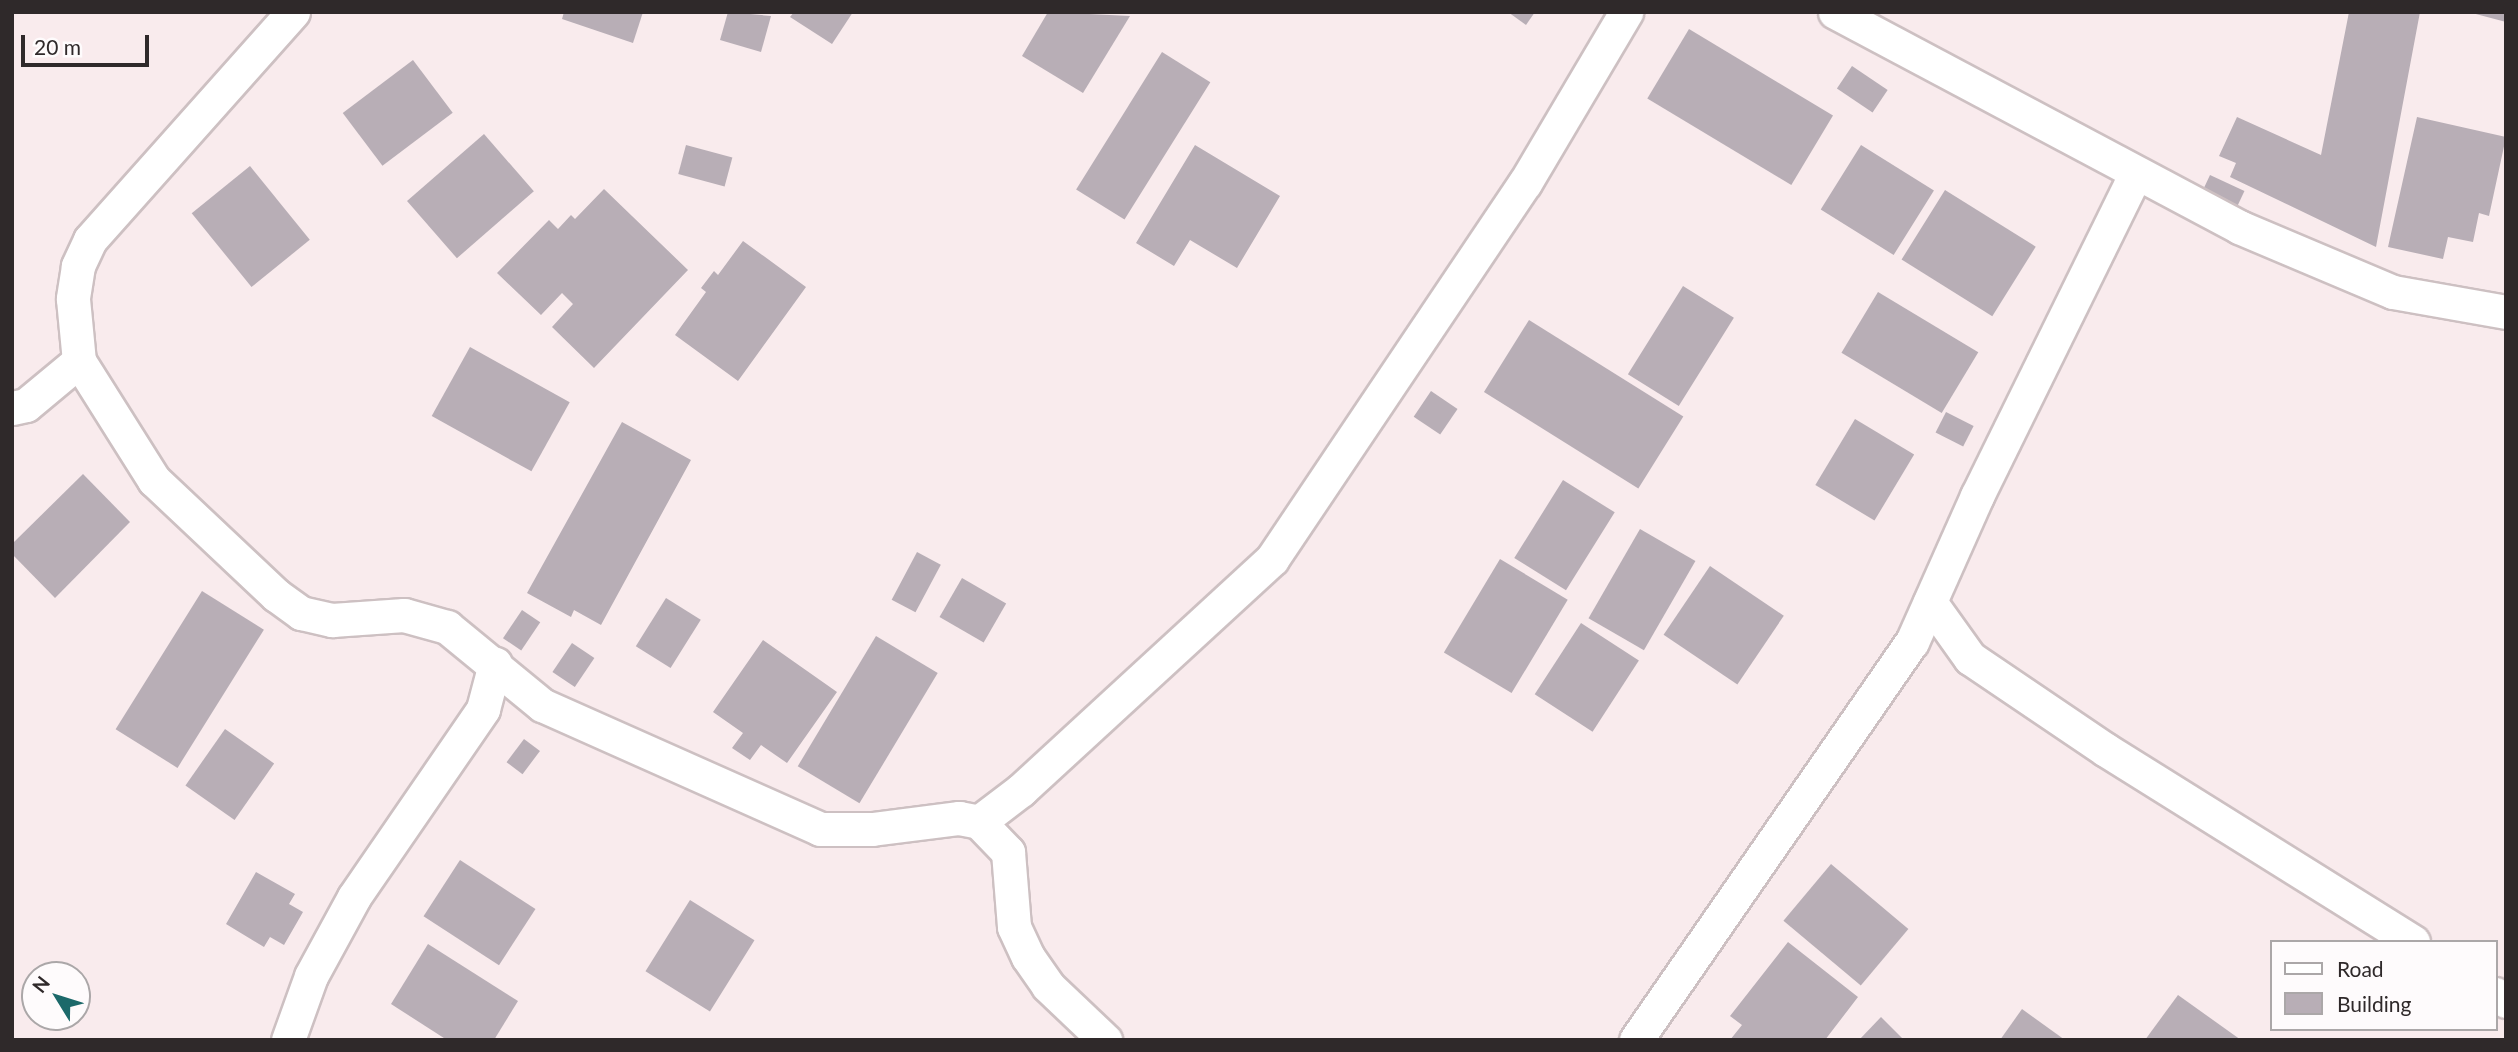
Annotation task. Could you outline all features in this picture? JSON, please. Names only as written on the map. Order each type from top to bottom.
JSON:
[{"type":"street","points":[[293,12],[90,240],[78,265],[72,299],[79,360],[154,480],[276,595],[301,612],[332,620],[404,615],[447,627],[542,705],[820,829],[872,830],[959,818],[979,822],[1008,852],[1014,927],[1028,957],[1048,986],[1105,1040]]},
{"type":"street","points":[[979,822],[1021,790],[1272,559],[1525,183],[1626,12]]},
{"type":"street","points":[[1835,12],[2239,227],[2393,292],[2506,312]]},
{"type":"street","points":[[1636,1040],[1912,642],[2136,173]]},
{"type":"street","points":[[12,408],[26,404],[79,360]]},
{"type":"street","points":[[1930,602],[1970,658],[2106,750],[2410,940]]},
{"type":"street","points":[[288,1040],[311,976],[355,897],[483,709],[495,664]]},
{"type":"building","points":[[564,12],[643,12],[633,43],[562,19]]},
{"type":"building","points":[[728,12],[771,16],[761,52],[720,40]]},
{"type":"building","points":[[794,12],[853,12],[832,44],[790,17]]},
{"type":"building","points":[[1048,12],[1130,16],[1083,93],[1022,56]]},
{"type":"building","points":[[1508,12],[1535,12],[1526,25]]},
{"type":"building","points":[[2349,12],[2420,12],[2376,247],[2230,177],[2236,163],[2219,156],[2237,117],[2321,155]]},
{"type":"building","points":[[2506,12],[2506,22],[2472,13]]},
{"type":"building","points":[[1689,29],[1833,116],[1791,185],[1647,98]]},
{"type":"building","points":[[1162,52],[1210,82],[1124,220],[1076,189]]},
{"type":"building","points":[[413,60],[453,113],[382,166],[343,113]]},
{"type":"building","points":[[1852,66],[1888,90],[1873,112],[1837,88]]},
{"type":"building","points":[[2417,117],[2506,137],[2489,216],[2479,213],[2473,242],[2448,237],[2443,259],[2388,247]]},
{"type":"building","points":[[484,134],[534,191],[457,258],[407,201]]},
{"type":"building","points":[[686,145],[732,157],[725,186],[678,174]]},
{"type":"building","points":[[1195,145],[1280,196],[1237,268],[1190,240],[1174,266],[1136,243]]},
{"type":"building","points":[[1861,145],[1934,191],[1894,255],[1821,209]]},
{"type":"building","points":[[250,166],[310,240],[251,287],[192,213]]},
{"type":"building","points":[[2210,175],[2244,191],[2233,215],[2199,199]]},
{"type":"building","points":[[604,189],[688,270],[594,368],[552,327],[573,304],[562,293],[541,315],[497,273],[549,220],[558,229],[571,215],[575,219]]},
{"type":"building","points":[[1945,190],[2036,247],[1992,316],[1902,260]]},
{"type":"building","points":[[743,241],[806,287],[738,381],[675,335],[706,292],[701,288],[714,271],[718,275]]},
{"type":"building","points":[[1683,286],[1734,318],[1679,406],[1628,374]]},
{"type":"building","points":[[1878,292],[1978,352],[1942,413],[1841,353]]},
{"type":"building","points":[[1529,320],[1683,416],[1638,489],[1484,392]]},
{"type":"building","points":[[470,347],[570,402],[531,471],[432,416]]},
{"type":"building","points":[[1431,391],[1458,409],[1440,435],[1414,417]]},
{"type":"building","points":[[1946,412],[1974,426],[1963,447],[1936,432]]},
{"type":"building","points":[[1855,419],[1914,455],[1874,521],[1815,485]]},
{"type":"building","points":[[622,422],[691,460],[601,625],[574,610],[571,617],[527,593]]},
{"type":"building","points":[[83,474],[130,522],[55,598],[12,554],[12,544]]},
{"type":"building","points":[[1563,480],[1615,512],[1566,590],[1514,558]]},
{"type":"building","points":[[1640,529],[1695,561],[1644,650],[1588,618]]},
{"type":"building","points":[[917,552],[941,565],[915,612],[892,600]]},
{"type":"building","points":[[1500,559],[1568,600],[1512,693],[1444,652]]},
{"type":"building","points":[[1710,566],[1784,616],[1737,685],[1664,635]]},
{"type":"building","points":[[962,578],[1006,604],[984,642],[940,617]]},
{"type":"building","points":[[202,591],[264,630],[178,768],[116,729]]},
{"type":"building","points":[[666,598],[701,620],[671,668],[636,646]]},
{"type":"building","points":[[522,610],[540,622],[521,650],[503,638]]},
{"type":"building","points":[[1581,623],[1639,661],[1593,732],[1535,694]]},
{"type":"building","points":[[876,636],[938,673],[859,803],[798,766]]},
{"type":"building","points":[[763,640],[837,692],[787,763],[761,745],[750,760],[732,748],[743,733],[713,712]]},
{"type":"building","points":[[572,643],[594,658],[575,687],[552,672]]},
{"type":"building","points":[[225,729],[274,763],[235,820],[185,786]]},
{"type":"building","points":[[524,739],[540,751],[523,774],[507,762]]},
{"type":"building","points":[[460,860],[535,909],[499,965],[424,916]]},
{"type":"building","points":[[1831,864],[1908,929],[1861,986],[1783,921]]},
{"type":"building","points":[[256,872],[295,894],[289,904],[303,912],[284,945],[270,937],[264,947],[226,924]]},
{"type":"building","points":[[690,900],[754,940],[710,1012],[645,971]]},
{"type":"building","points":[[1788,942],[1858,997],[1825,1040],[1730,1040],[1742,1025],[1730,1016]]},
{"type":"building","points":[[428,944],[518,1001],[494,1040],[447,1040],[391,1004]]},
{"type":"building","points":[[2178,995],[2241,1040],[2145,1040]]},
{"type":"building","points":[[2022,1009],[2065,1040],[2000,1040]]},
{"type":"building","points":[[1881,1017],[1904,1040],[1859,1040]]}]
